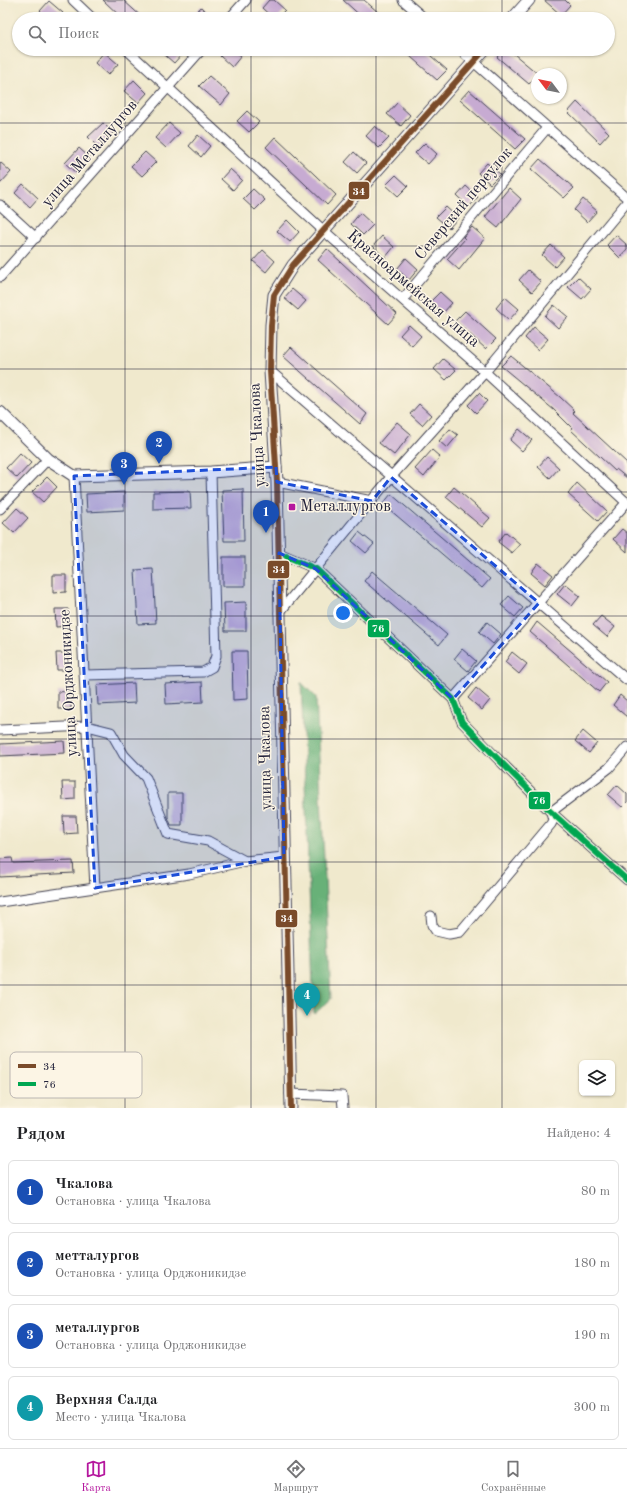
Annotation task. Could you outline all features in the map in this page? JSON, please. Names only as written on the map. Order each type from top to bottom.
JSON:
[{"type":"main road","points":[[518,12],[529,0]]},
{"type":"main road","points":[[270,371],[271,325],[274,295],[293,265],[324,232],[479,56]]},
{"type":"main road","name":"улица Чкалова","points":[[270,371],[277,482],[284,857],[291,1108]]},
{"type":"main road","points":[[0,412],[48,459],[74,476],[211,472],[276,467]]},
{"type":"street","points":[[73,0],[86,12]]},
{"type":"street","points":[[235,12],[246,0]]},
{"type":"street","points":[[403,0],[417,12]]},
{"type":"street","name":"Красноармейская улица","points":[[134,56],[324,232],[403,299],[485,372],[627,502]]},
{"type":"street","name":"улица Металлургов","points":[[0,277],[196,56]]},
{"type":"street","points":[[467,56],[627,198]]},
{"type":"street","name":"Северский переулок","points":[[403,299],[547,128]]},
{"type":"street","points":[[279,613],[391,477],[485,372],[627,202]]},
{"type":"street","points":[[0,205],[36,238]]},
{"type":"street","name":"улица Чкалова","points":[[270,371],[627,680]]},
{"type":"street","points":[[0,509],[48,459]]},
{"type":"street","points":[[85,676],[203,672],[212,666],[216,656],[211,472]]},
{"type":"street","name":"улица Орджоникидзе","points":[[74,476],[85,676],[94,888]]},
{"type":"street","points":[[277,482],[372,501]]},
{"type":"street","points":[[453,699],[627,502]]},
{"type":"street","points":[[279,553],[316,569],[453,699],[462,722],[551,812],[627,880]]},
{"type":"street","points":[[0,730],[87,726],[111,732],[124,755],[146,778],[168,834],[208,841],[245,861]]},
{"type":"street","points":[[551,812],[609,768],[627,748]]},
{"type":"street","points":[[431,916],[432,925],[436,931],[449,934],[460,932],[551,824],[553,820],[551,812]]},
{"type":"street","points":[[0,902],[188,874],[245,861],[284,857]]},
{"type":"street","points":[[290,1094],[342,1096],[343,1108]]},
{"type":"highlighted area","points":[[276,467],[277,482],[372,501],[391,477],[539,603],[453,699],[316,569],[279,553],[284,857],[95,888],[74,476]]},
{"type":"green space","points":[[301,682],[316,697],[331,999],[314,1014]]},
{"type":"building","points":[[103,0],[123,0],[136,12],[116,12]]},
{"type":"building","points":[[269,0],[274,0],[285,10],[283,12],[266,12],[262,8]]},
{"type":"building","points":[[343,0],[364,0],[378,12],[356,12]]},
{"type":"building","points":[[544,0],[565,0],[570,5],[564,12],[558,12]]},
{"type":"building","points":[[49,1],[62,12],[41,12],[40,11]]},
{"type":"building","points":[[201,7],[206,12],[196,12]]},
{"type":"building","points":[[101,56],[109,56],[118,64],[108,75],[95,63]]},
{"type":"building","points":[[166,56],[180,56],[174,63]]},
{"type":"building","points":[[220,56],[241,56],[232,67]]},
{"type":"building","points":[[410,56],[431,56],[447,70],[437,80]]},
{"type":"building","points":[[516,56],[531,68],[531,82],[529,84],[497,57]]},
{"type":"building","points":[[209,76],[230,94],[221,105],[199,86]]},
{"type":"building","points":[[134,80],[147,93],[138,103],[124,91]]},
{"type":"building","points":[[469,90],[525,139],[515,149],[460,100]]},
{"type":"building","points":[[577,102],[609,133],[600,143],[568,112]]},
{"type":"building","points":[[397,103],[410,115],[401,126],[387,114]]},
{"type":"building","points":[[247,111],[259,122],[249,132],[237,121]]},
{"type":"building","points":[[103,123],[113,133],[99,148],[88,137]]},
{"type":"building","points":[[169,123],[180,133],[166,148],[155,138]]},
{"type":"building","points":[[375,126],[389,138],[379,148],[366,136]]},
{"type":"building","points":[[198,135],[210,146],[201,157],[189,146]]},
{"type":"building","points":[[275,137],[336,195],[327,205],[266,147]]},
{"type":"building","points":[[425,143],[437,154],[428,164],[415,153]]},
{"type":"building","points":[[79,148],[90,158],[76,173],[65,163]]},
{"type":"building","points":[[145,152],[156,162],[142,176],[131,166]]},
{"type":"building","points":[[354,152],[366,163],[357,173],[345,162]]},
{"type":"building","points":[[540,159],[574,188],[564,198],[531,169]]},
{"type":"building","points":[[0,162],[11,172],[0,184]]},
{"type":"building","points":[[487,163],[500,174],[490,184],[478,173]]},
{"type":"building","points":[[230,169],[242,180],[233,190],[221,179]]},
{"type":"building","points":[[396,175],[408,186],[398,196],[386,185]]},
{"type":"building","points":[[23,184],[38,198],[30,207],[15,193]]},
{"type":"building","points":[[466,186],[478,197],[469,207],[457,196]]},
{"type":"building","points":[[509,188],[521,199],[498,228],[485,217]]},
{"type":"building","points":[[253,189],[265,200],[255,210],[243,199]]},
{"type":"building","points":[[583,199],[597,211],[587,222],[574,210]]},
{"type":"building","points":[[446,207],[458,218],[449,228],[436,217]]},
{"type":"building","points":[[360,213],[373,225],[363,235],[351,224]]},
{"type":"building","points":[[287,220],[299,232],[290,242],[277,231]]},
{"type":"building","points":[[472,227],[485,238],[459,270],[447,259],[465,239],[463,237]]},
{"type":"building","points":[[616,235],[627,245],[627,250],[620,258],[607,245]]},
{"type":"building","points":[[382,236],[394,247],[385,258],[373,246]]},
{"type":"building","points":[[551,245],[564,257],[555,267],[542,255]]},
{"type":"building","points":[[327,249],[397,314],[388,324],[318,260]]},
{"type":"building","points":[[263,250],[275,261],[266,272],[253,261]]},
{"type":"building","points":[[406,258],[418,269],[409,280],[397,269]]},
{"type":"building","points":[[528,270],[541,282],[532,292],[519,280]]},
{"type":"building","points":[[578,277],[591,289],[582,299],[568,287]]},
{"type":"building","points":[[292,289],[306,301],[298,310],[284,298]]},
{"type":"building","points":[[440,292],[452,303],[443,313],[430,302]]},
{"type":"building","points":[[505,297],[519,309],[509,320],[496,308]]},
{"type":"building","points":[[554,305],[568,317],[558,328],[545,316]]},
{"type":"building","points":[[465,311],[496,339],[486,349],[455,321]]},
{"type":"building","points":[[409,325],[421,336],[412,346],[400,335]]},
{"type":"building","points":[[534,327],[548,339],[538,350],[525,338]]},
{"type":"building","points":[[291,347],[367,414],[360,424],[283,356]]},
{"type":"building","points":[[511,356],[560,397],[575,411],[573,413],[627,463],[627,478],[616,469],[615,471],[571,430],[572,428],[554,410],[501,366]]},
{"type":"building","points":[[443,359],[456,370],[446,380],[434,369]]},
{"type":"building","points":[[479,393],[487,401],[476,413],[468,405]]},
{"type":"building","points":[[419,404],[431,415],[422,425],[410,414]]},
{"type":"building","points":[[397,422],[411,434],[394,455],[379,443]]},
{"type":"building","points":[[450,429],[458,435],[447,448],[439,441]]},
{"type":"building","points":[[519,429],[532,440],[522,451],[510,440]]},
{"type":"building","points":[[432,450],[440,457],[424,477],[415,469]]},
{"type":"building","points":[[20,453],[31,463],[17,478],[6,468]]},
{"type":"building","points":[[547,457],[559,468],[550,478],[538,467]]},
{"type":"building","points":[[47,477],[57,487],[43,502],[32,492]]},
{"type":"building","points":[[577,483],[607,511],[598,521],[568,494]]},
{"type":"building","points":[[454,487],[490,518],[482,527],[446,497]]},
{"type":"building","points":[[243,489],[244,541],[224,541],[222,490]]},
{"type":"building","points":[[190,491],[191,508],[153,509],[153,492]]},
{"type":"building","points":[[124,492],[124,510],[87,512],[86,494]]},
{"type":"building","points":[[391,494],[490,579],[482,588],[383,504]]},
{"type":"building","points":[[17,508],[28,518],[14,533],[3,523]]},
{"type":"building","points":[[622,529],[627,533],[627,552],[613,539]]},
{"type":"building","points":[[359,532],[374,544],[366,553],[352,541]]},
{"type":"building","points":[[506,532],[520,544],[512,553],[498,542]]},
{"type":"building","points":[[223,557],[245,557],[245,586],[223,586]]},
{"type":"building","points":[[538,563],[553,575],[545,585],[531,573]]},
{"type":"building","points":[[153,569],[156,623],[138,624],[135,570]]},
{"type":"building","points":[[372,571],[447,635],[439,645],[364,581]]},
{"type":"building","points":[[53,575],[66,575],[66,592],[53,593]]},
{"type":"building","points":[[565,584],[580,596],[572,606],[557,594]]},
{"type":"building","points":[[509,596],[523,608],[515,617],[501,605]]},
{"type":"building","points":[[246,602],[246,631],[225,631],[224,603]]},
{"type":"building","points":[[55,609],[68,609],[69,626],[56,627]]},
{"type":"building","points":[[601,616],[615,627],[607,637],[593,625]]},
{"type":"building","points":[[487,622],[501,634],[493,644],[479,632]]},
{"type":"building","points":[[537,622],[607,682],[599,692],[530,632]]},
{"type":"building","points":[[462,649],[476,661],[468,671],[454,659]]},
{"type":"building","points":[[232,651],[247,651],[248,699],[233,700]]},
{"type":"building","points":[[512,652],[527,664],[519,674],[505,662]]},
{"type":"building","points":[[56,653],[69,653],[70,670],[57,670]]},
{"type":"building","points":[[202,682],[203,702],[166,704],[165,684]]},
{"type":"building","points":[[134,683],[135,703],[98,705],[97,685]]},
{"type":"building","points":[[476,688],[490,700],[482,710],[468,698]]},
{"type":"building","points":[[71,691],[71,709],[58,709],[58,692]]},
{"type":"building","points":[[620,695],[627,701],[627,717],[613,705]]},
{"type":"building","points":[[583,731],[597,743],[589,753],[575,741]]},
{"type":"building","points":[[64,741],[65,753],[0,756],[0,744]]},
{"type":"building","points":[[62,782],[75,782],[75,799],[63,800]]},
{"type":"building","points":[[617,785],[627,794],[627,802],[622,807],[608,795]]},
{"type":"building","points":[[168,793],[182,793],[182,825],[171,825],[168,817]]},
{"type":"building","points":[[63,816],[76,816],[77,833],[64,834]]},
{"type":"building","points":[[12,858],[13,863],[73,861],[74,873],[0,877],[0,859]]},
{"type":"transit line","name":"34","points":[[291,1108],[277,482],[270,371],[271,325],[274,295],[293,265],[479,56]]},
{"type":"transit line","name":"76","points":[[286,556],[316,569],[453,699],[462,722],[551,812],[627,880]]},
{"type":"place","name":"метталургов","points":[[159,464]]},
{"type":"place","name":"металлургов","points":[[124,485]]},
{"type":"place","name":"Металлургов","points":[[292,507]]},
{"type":"place","name":"Чкалова","points":[[266,533]]},
{"type":"place","name":"Верхняя Салда","points":[[307,1016]]}]
